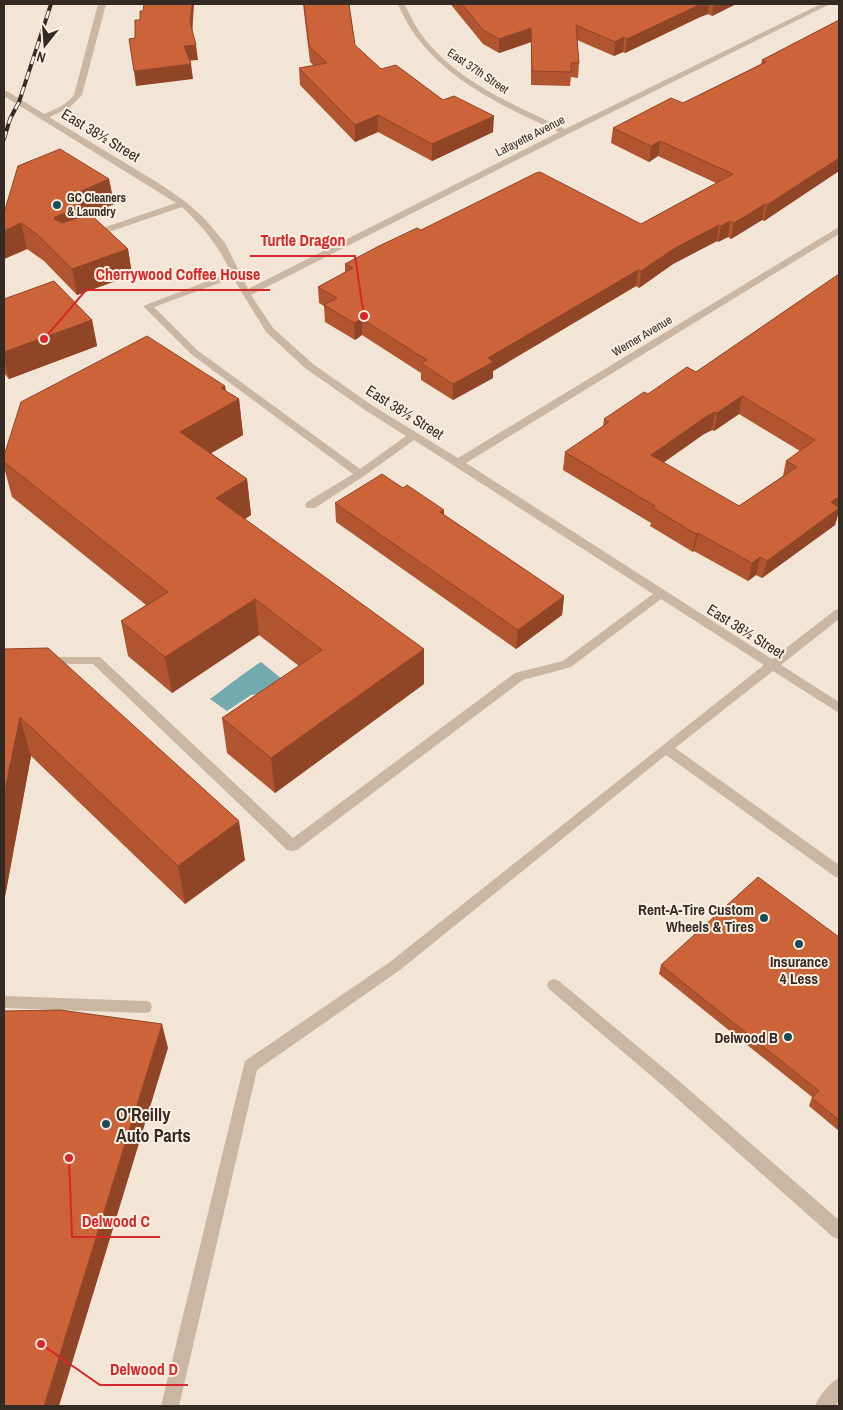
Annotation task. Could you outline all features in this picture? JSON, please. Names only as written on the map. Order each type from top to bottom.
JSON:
[{"type":"street","points":[[42,117],[64,108],[72,103],[78,95],[102,4]]},
{"type":"street","name":"East 37th Street","points":[[401,4],[418,36],[434,54],[453,70],[505,103],[565,132]]},
{"type":"street","name":"Lafayette Avenue","points":[[246,294],[565,132],[826,4]]},
{"type":"street","name":"East 38½ Street","points":[[4,93],[157,186],[183,204],[202,221],[222,245],[246,294],[269,330],[309,366],[369,408],[458,463],[839,708]]},
{"type":"street","points":[[84,238],[183,204]]},
{"type":"street","name":"Werner Avenue","points":[[458,463],[839,230]]},
{"type":"street","points":[[235,274],[148,306],[194,352],[360,474]]},
{"type":"street","points":[[311,505],[360,474],[414,435]]},
{"type":"street","points":[[31,661],[96,660],[292,846],[519,676],[567,664],[660,594]]},
{"type":"street","points":[[170,1406],[250,1066],[395,966],[666,748],[774,666],[839,613]]},
{"type":"street","points":[[666,748],[839,872]]},
{"type":"street","points":[[554,985],[667,1080],[839,1232]]},
{"type":"street","points":[[4,1002],[145,1007]]},
{"type":"street","points":[[824,1406],[839,1387]]},
{"type":"water","points":[[261,662],[282,679],[259,694],[251,695],[227,711],[210,699],[242,675]]},
{"type":"building","points":[[144,4],[192,4],[190,22],[196,45],[184,46],[191,64],[134,71],[129,39],[135,38],[135,20],[140,20],[140,11],[143,11]]},
{"type":"building","points":[[304,4],[349,4],[355,45],[381,69],[396,65],[443,100],[454,96],[494,116],[432,144],[378,115],[355,125],[299,68],[327,63],[309,46]]},
{"type":"building","points":[[462,4],[701,4],[627,39],[624,37],[615,42],[576,25],[579,63],[571,63],[571,72],[532,71],[531,28],[499,39],[483,30]]},
{"type":"building","points":[[839,20],[839,158],[767,205],[765,204],[734,223],[730,221],[721,226],[719,225],[675,248],[641,271],[638,270],[488,358],[493,362],[453,384],[421,363],[427,360],[362,319],[354,323],[324,305],[337,298],[318,287],[353,268],[345,264],[417,228],[421,230],[536,173],[540,172],[641,224],[733,174],[660,141],[651,146],[613,128],[671,98],[683,103],[766,62],[762,60]]},
{"type":"building","points":[[60,149],[109,179],[70,196],[82,207],[54,219],[62,223],[90,214],[128,249],[72,269],[38,235],[21,223],[4,231],[4,213],[18,166]]},
{"type":"building","points":[[839,274],[839,497],[831,502],[839,508],[767,561],[760,557],[752,563],[698,533],[696,534],[653,508],[655,506],[565,452],[609,422],[604,419],[644,392],[648,394],[687,367],[696,372]],"holes":[[[742,396],[815,440],[786,461],[797,467],[739,506],[651,455],[707,416],[715,412],[717,413]]]},
{"type":"building","points":[[54,281],[92,320],[4,352],[4,299]]},
{"type":"building","points":[[147,336],[225,386],[221,388],[239,399],[180,432],[247,479],[216,498],[424,649],[271,758],[222,718],[322,650],[255,599],[165,657],[121,621],[168,592],[4,462],[4,456],[21,402]]},
{"type":"building","points":[[382,474],[403,488],[407,485],[444,510],[440,512],[564,596],[518,630],[335,503]]},
{"type":"building","points":[[48,648],[239,821],[178,866],[20,717],[4,795],[4,649]]},
{"type":"building","name":"Delwood B","points":[[758,877],[839,937],[839,1120],[812,1098],[819,1091],[661,965]]},
{"type":"building","points":[[60,1010],[162,1024],[44,1406],[4,1406],[4,1011]]},
{"type":"railway","points":[[4,139],[10,119],[19,102],[51,4]]},
{"type":"place","name":"GC Cleaners & Laundry","points":[[57,205]]},
{"type":"place","name":"Turtle Dragon","points":[[364,316]]},
{"type":"place","name":"Cherrywood Coffee House","points":[[44,339]]},
{"type":"place","name":"Rent-A-Tire Custom Wheels & Tires","points":[[764,918]]},
{"type":"place","name":"Insurance 4 Less","points":[[799,944]]},
{"type":"place","name":"Delwood B","points":[[788,1037]]},
{"type":"place","name":"O'Reilly Auto Parts","points":[[106,1124]]},
{"type":"place","name":"Delwood C","points":[[69,1158]]},
{"type":"place","name":"Delwood D","points":[[41,1344]]}]
